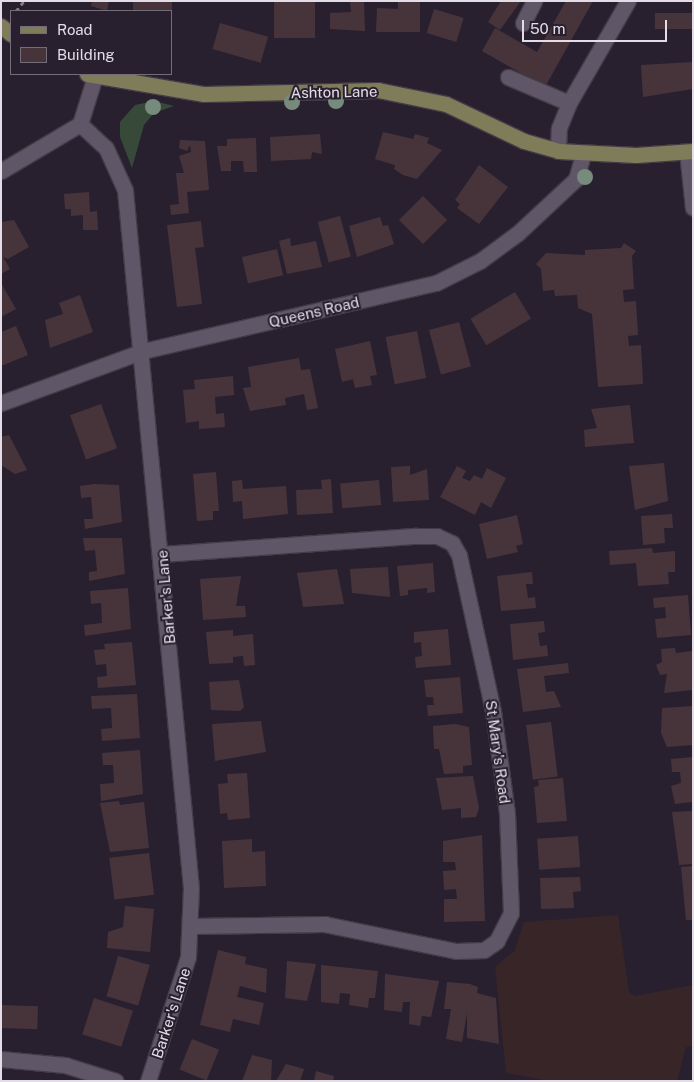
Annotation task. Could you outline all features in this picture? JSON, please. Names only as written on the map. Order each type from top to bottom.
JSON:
[{"type":"main road","name":"Ashton Lane","points":[[91,75],[204,94],[378,90],[446,104],[524,141],[558,151],[583,155],[690,152]]},
{"type":"street","points":[[524,22],[534,1]]},
{"type":"street","points":[[558,151],[559,128],[569,103],[628,1]]},
{"type":"street","points":[[1,171],[80,124],[91,75]]},
{"type":"street","points":[[508,77],[569,103]]},
{"type":"street","name":"Barker's Lane","points":[[80,124],[106,148],[125,190],[143,351],[162,554],[191,926],[179,996],[148,1081]]},
{"type":"street","points":[[690,152],[693,208]]},
{"type":"street","name":"Queens Road","points":[[1,403],[143,351],[436,283],[480,261],[526,227],[576,179],[583,155]]},
{"type":"street","name":"St Mary's Road","points":[[162,554],[416,536],[437,536],[452,543],[461,562],[493,710],[507,813],[511,913],[497,941],[484,950],[456,952],[325,924],[191,926]]},
{"type":"street","points":[[1,1059],[65,1065],[116,1081]]},
{"type":"shaded area","points":[[618,915],[629,992],[635,996],[693,985],[693,1046],[686,1047],[677,1081],[550,1081],[506,1073],[495,967],[515,950],[524,922]]},
{"type":"green space","points":[[154,101],[174,106],[154,113],[144,125],[132,168],[120,137],[120,122],[135,105]]},
{"type":"building","points":[[92,1],[109,1],[107,10],[91,6]]},
{"type":"building","points":[[133,1],[172,1],[172,10],[133,10]]},
{"type":"building","points":[[274,1],[315,1],[315,38],[274,38]]},
{"type":"building","points":[[350,1],[364,1],[365,31],[330,29],[330,13],[351,12]]},
{"type":"building","points":[[501,1],[521,1],[500,30],[488,22]]},
{"type":"building","points":[[566,1],[593,1],[545,87],[482,51],[495,28],[537,52]]},
{"type":"building","points":[[398,2],[420,2],[420,32],[376,32],[377,8],[398,9]]},
{"type":"building","points":[[434,9],[464,18],[456,42],[427,33]]},
{"type":"building","points":[[655,13],[693,13],[693,29],[655,29]]},
{"type":"building","points":[[220,23],[268,37],[261,63],[213,49]]},
{"type":"building","points":[[693,62],[693,89],[643,97],[641,65]]},
{"type":"building","points":[[383,132],[413,139],[415,134],[429,138],[427,143],[442,150],[417,179],[403,175],[394,169],[395,165],[375,159]]},
{"type":"building","points":[[320,134],[322,154],[312,152],[311,159],[271,161],[270,137]]},
{"type":"building","points":[[256,138],[257,172],[244,172],[243,161],[231,161],[231,171],[221,171],[217,146],[227,146],[227,139]]},
{"type":"building","points":[[180,140],[205,141],[209,190],[187,192],[189,213],[171,215],[170,205],[179,204],[176,173],[184,173],[179,156],[191,152],[190,145],[187,151],[179,148]]},
{"type":"building","points":[[479,165],[508,187],[479,224],[457,208],[460,204],[455,200]]},
{"type":"building","points":[[89,192],[90,212],[97,211],[98,230],[83,230],[83,215],[71,216],[71,209],[65,209],[64,194]]},
{"type":"building","points":[[423,196],[447,220],[423,244],[399,220]]},
{"type":"building","points":[[340,216],[351,257],[329,263],[318,222]]},
{"type":"building","points":[[380,217],[383,226],[388,225],[394,244],[357,257],[349,226]]},
{"type":"building","points":[[14,220],[29,247],[8,259],[3,257],[10,269],[1,274],[1,222]]},
{"type":"building","points":[[201,221],[204,247],[195,248],[202,304],[177,307],[167,225]]},
{"type":"building","points":[[290,238],[291,246],[316,241],[322,267],[287,274],[279,241]]},
{"type":"building","points":[[624,243],[636,251],[632,256],[634,289],[623,290],[624,302],[636,301],[638,335],[628,336],[629,346],[641,345],[643,384],[598,387],[592,314],[578,308],[577,295],[555,296],[554,290],[543,291],[541,269],[536,264],[546,253],[585,255],[585,250],[621,248]]},
{"type":"building","points":[[277,249],[283,275],[248,283],[242,257]]},
{"type":"building","points":[[1,283],[16,309],[1,317]]},
{"type":"building","points":[[515,292],[531,319],[486,345],[470,319]]},
{"type":"building","points":[[80,295],[93,332],[50,348],[45,320],[63,314],[59,303]]},
{"type":"building","points":[[459,322],[471,366],[441,374],[429,330]]},
{"type":"building","points":[[16,326],[28,355],[1,366],[1,332]]},
{"type":"building","points":[[417,331],[426,378],[395,384],[386,337]]},
{"type":"building","points":[[370,341],[377,375],[370,376],[372,385],[355,388],[353,379],[342,382],[335,349]]},
{"type":"building","points":[[299,358],[301,370],[310,369],[318,408],[307,410],[304,394],[285,398],[286,405],[250,411],[243,388],[251,387],[248,367]]},
{"type":"building","points":[[233,376],[234,395],[215,397],[216,414],[224,413],[225,427],[199,429],[199,421],[186,423],[183,390],[195,389],[194,380]]},
{"type":"building","points":[[101,404],[117,448],[86,459],[70,415]]},
{"type":"building","points":[[630,405],[634,443],[585,447],[584,430],[597,428],[591,409]]},
{"type":"building","points":[[9,435],[27,470],[15,474],[1,465],[1,437]]},
{"type":"building","points":[[664,463],[668,501],[635,510],[629,466]]},
{"type":"building","points":[[410,466],[410,475],[427,469],[429,500],[393,502],[391,467]]},
{"type":"building","points":[[457,466],[466,471],[462,478],[470,481],[474,475],[482,479],[487,468],[506,478],[491,508],[481,502],[475,515],[440,497]]},
{"type":"building","points":[[216,472],[219,511],[213,511],[213,520],[197,521],[193,474]]},
{"type":"building","points":[[331,479],[333,513],[297,515],[296,490],[322,489],[321,480]]},
{"type":"building","points":[[242,480],[243,489],[286,486],[288,514],[243,519],[242,501],[233,502],[232,481]]},
{"type":"building","points":[[379,480],[381,505],[342,508],[340,483]]},
{"type":"building","points":[[94,484],[119,485],[122,522],[85,529],[84,519],[93,519],[91,497],[81,498],[80,486]]},
{"type":"building","points":[[672,514],[673,528],[664,528],[665,543],[643,545],[641,516]]},
{"type":"building","points":[[517,515],[523,544],[516,546],[518,552],[487,559],[479,524]]},
{"type":"building","points":[[83,538],[122,538],[125,574],[89,581],[89,572],[97,571],[95,550],[85,551]]},
{"type":"building","points":[[652,548],[653,553],[675,551],[675,572],[668,572],[669,584],[638,586],[636,563],[610,565],[609,551]]},
{"type":"building","points":[[433,563],[435,592],[427,593],[427,588],[408,590],[408,595],[400,596],[397,566]]},
{"type":"building","points":[[388,567],[390,597],[352,593],[350,569]]},
{"type":"building","points":[[337,569],[344,604],[303,607],[297,573]]},
{"type":"building","points":[[532,572],[533,584],[526,584],[528,598],[535,597],[536,608],[501,611],[497,576]]},
{"type":"building","points":[[241,576],[236,606],[245,606],[246,617],[203,620],[200,579]]},
{"type":"building","points":[[128,588],[131,629],[85,636],[84,625],[102,623],[101,603],[91,604],[90,591]]},
{"type":"building","points":[[688,595],[691,635],[657,638],[655,619],[666,618],[665,607],[654,608],[653,598]]},
{"type":"building","points":[[544,621],[545,632],[538,633],[540,646],[547,645],[548,656],[513,660],[510,624]]},
{"type":"building","points":[[448,629],[451,665],[416,668],[415,657],[422,656],[421,642],[414,643],[414,632]]},
{"type":"building","points":[[233,630],[233,636],[253,634],[255,665],[244,666],[243,656],[233,657],[233,663],[209,664],[206,632]]},
{"type":"building","points":[[132,642],[136,685],[98,688],[97,677],[107,676],[106,664],[96,665],[94,650],[105,649],[104,644]]},
{"type":"building","points":[[675,648],[676,653],[692,651],[693,690],[664,693],[667,674],[660,675],[656,665],[662,662],[661,649]]},
{"type":"building","points":[[568,663],[569,673],[544,676],[546,692],[554,691],[561,707],[523,712],[517,669]]},
{"type":"building","points":[[460,677],[463,713],[428,716],[427,705],[434,705],[433,697],[426,697],[424,680]]},
{"type":"building","points":[[239,680],[244,707],[240,711],[211,710],[209,682]]},
{"type":"building","points":[[137,694],[140,738],[102,741],[101,729],[112,728],[111,708],[92,709],[91,696]]},
{"type":"building","points":[[693,706],[693,745],[667,747],[661,733],[662,708]]},
{"type":"building","points":[[261,721],[266,752],[215,761],[212,724]]},
{"type":"building","points":[[551,722],[558,777],[533,780],[526,725]]},
{"type":"building","points":[[455,724],[469,727],[472,765],[463,766],[463,773],[444,774],[439,749],[434,749],[433,726]]},
{"type":"building","points":[[140,750],[143,794],[101,801],[100,784],[114,783],[113,765],[103,765],[102,753]]},
{"type":"building","points":[[693,757],[693,802],[675,804],[671,786],[681,783],[680,772],[672,772],[671,759]]},
{"type":"building","points":[[247,773],[250,818],[228,820],[227,813],[220,814],[218,784],[228,783],[227,774]]},
{"type":"building","points":[[473,776],[479,808],[476,817],[461,818],[461,808],[442,810],[436,778]]},
{"type":"building","points":[[563,778],[567,821],[537,823],[534,787],[539,786],[538,780]]},
{"type":"building","points":[[119,801],[120,805],[144,802],[149,848],[110,852],[100,803]]},
{"type":"building","points":[[693,811],[693,864],[679,865],[672,812]]},
{"type":"building","points":[[482,835],[485,921],[444,922],[444,899],[457,899],[456,889],[444,890],[443,871],[456,870],[455,862],[443,862],[443,841]]},
{"type":"building","points":[[578,836],[580,867],[539,870],[537,839]]},
{"type":"building","points":[[252,839],[252,852],[265,851],[266,886],[224,888],[222,841]]},
{"type":"building","points":[[149,853],[154,895],[114,900],[109,858]]},
{"type":"building","points":[[693,866],[693,920],[686,920],[681,867]]},
{"type":"building","points":[[580,877],[581,891],[573,892],[574,908],[541,909],[540,878]]},
{"type":"building","points":[[125,906],[154,909],[150,952],[107,948],[108,932],[123,927]]},
{"type":"building","points":[[218,950],[246,957],[245,964],[267,969],[266,993],[240,986],[237,997],[264,1003],[259,1025],[233,1019],[230,1032],[200,1025]]},
{"type":"building","points":[[118,956],[150,965],[138,1005],[106,996]]},
{"type":"building","points":[[287,961],[316,964],[307,1001],[285,998]]},
{"type":"building","points":[[321,965],[378,971],[375,998],[369,998],[368,1008],[349,1005],[350,994],[340,993],[339,1004],[321,1002]]},
{"type":"building","points":[[385,974],[439,981],[431,1017],[422,1016],[420,1026],[409,1024],[410,1002],[403,1002],[402,1012],[384,1010]]},
{"type":"building","points":[[447,982],[470,984],[478,987],[477,993],[496,998],[499,1044],[467,1038],[467,1013],[462,1042],[446,1039],[451,1009],[444,1009]]},
{"type":"building","points":[[94,998],[133,1011],[121,1047],[82,1034]]},
{"type":"building","points":[[1,1005],[38,1006],[37,1029],[1,1028]]},
{"type":"building","points":[[192,1039],[219,1050],[207,1080],[180,1070]]},
{"type":"building","points":[[252,1055],[272,1060],[271,1081],[242,1081]]},
{"type":"building","points":[[286,1064],[304,1069],[300,1081],[276,1081]]},
{"type":"building","points":[[316,1071],[334,1076],[333,1081],[314,1081]]}]
